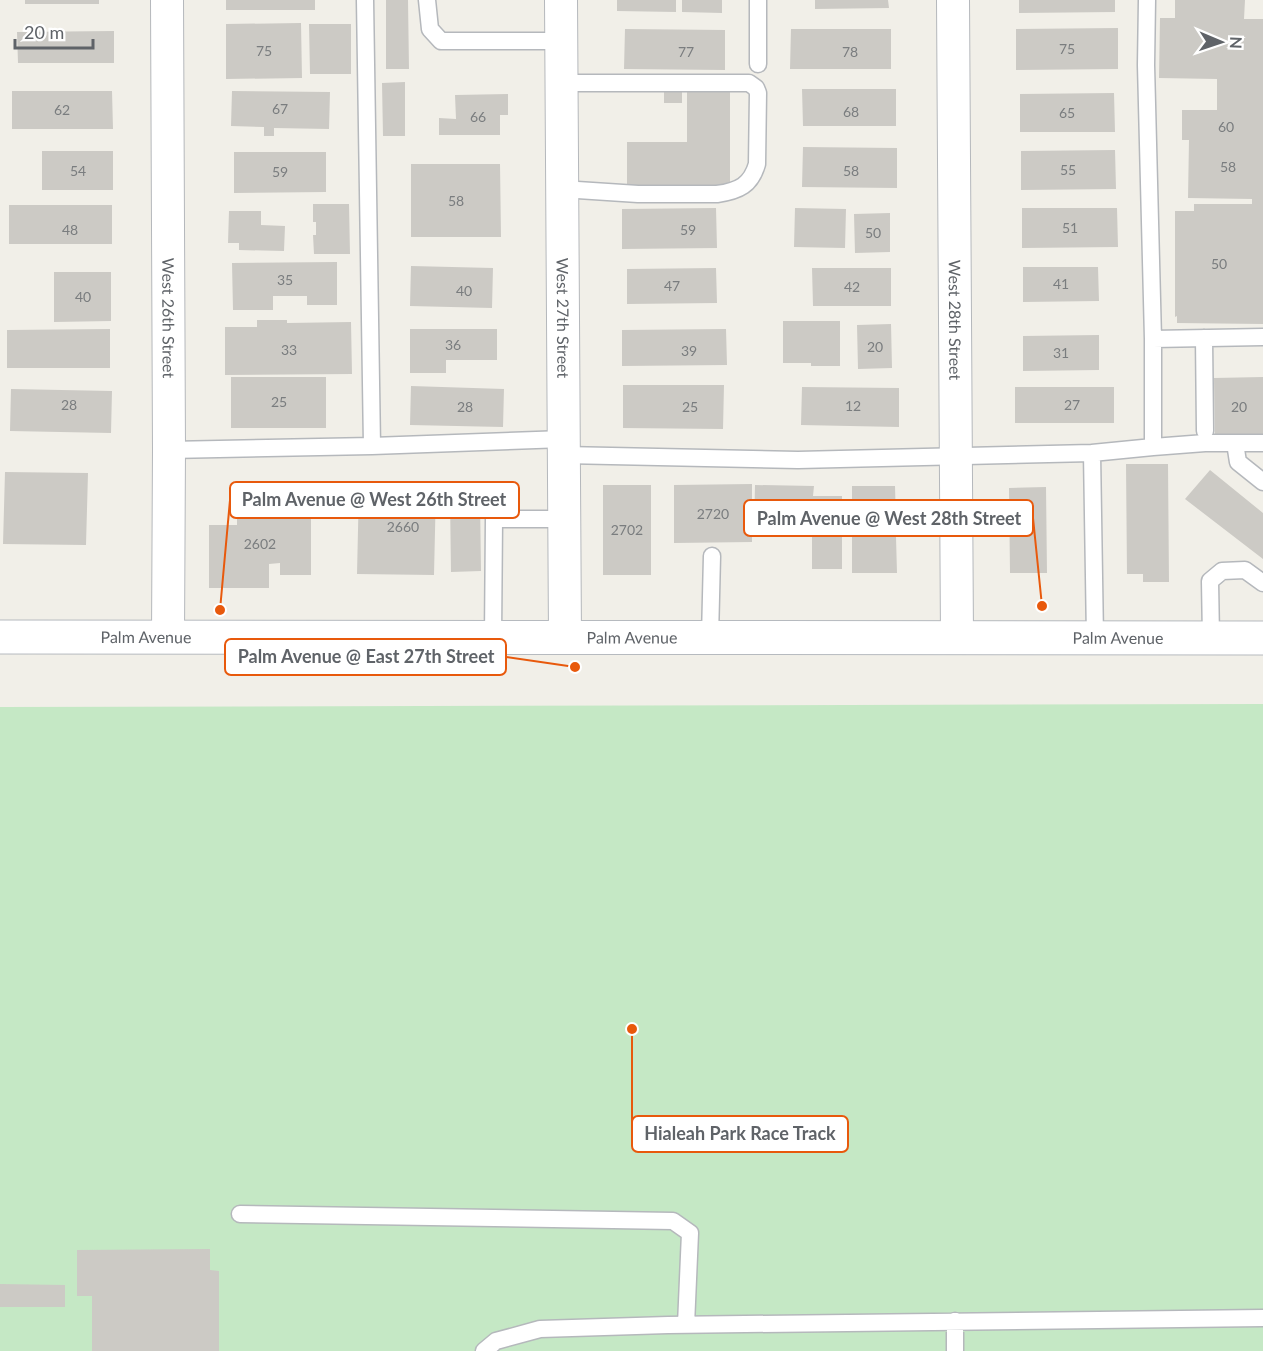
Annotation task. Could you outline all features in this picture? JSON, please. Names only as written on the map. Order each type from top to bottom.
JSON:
[{"type":"main road","name":"Palm Avenue","points":[[0,637],[1263,638]]},
{"type":"street","name":"West 26th Street","points":[[167,0],[168,637]]},
{"type":"street","name":"West 27th Street","points":[[561,0],[565,637]]},
{"type":"street","name":"West 28th Street","points":[[953,0],[957,638]]},
{"type":"lane","points":[[365,0],[372,446]]},
{"type":"lane","points":[[428,0],[430,29],[441,41],[561,41]]},
{"type":"lane","points":[[758,0],[758,64]]},
{"type":"lane","points":[[1147,0],[1146,65],[1153,339],[1153,447]]},
{"type":"lane","points":[[562,83],[749,83],[756,88],[758,93],[757,164],[749,181],[739,188],[717,194],[638,194],[562,189]]},
{"type":"lane","points":[[1153,339],[1263,337]]},
{"type":"lane","points":[[1204,338],[1205,431]]},
{"type":"lane","points":[[169,450],[372,446],[564,447],[798,460],[1092,453],[1204,443],[1263,443]]},
{"type":"lane","points":[[1235,443],[1238,462],[1263,482]]},
{"type":"lane","points":[[1092,453],[1095,638]]},
{"type":"lane","points":[[494,637],[494,519],[564,519]]},
{"type":"lane","points":[[710,637],[712,556]]},
{"type":"lane","points":[[1211,638],[1210,581],[1222,571],[1245,570],[1263,583]]},
{"type":"lane","points":[[240,1214],[673,1221],[690,1233],[686,1325]]},
{"type":"lane","points":[[484,1351],[496,1341],[540,1329],[1263,1318]]},
{"type":"lane","points":[[955,1321],[956,1351]]},
{"type":"green space","points":[[1263,704],[1263,1351],[0,1351],[0,707]]},
{"type":"building","points":[[25,0],[99,0],[99,4],[25,4]]},
{"type":"building","points":[[226,0],[315,0],[315,10],[226,10]]},
{"type":"building","points":[[386,0],[408,0],[409,69],[386,69]]},
{"type":"building","points":[[617,0],[676,0],[676,12],[617,11]]},
{"type":"building","points":[[682,0],[722,0],[722,13],[682,12]]},
{"type":"building","points":[[815,0],[888,0],[889,8],[815,9]]},
{"type":"building","points":[[1019,0],[1115,0],[1115,12],[1019,13]]},
{"type":"building","points":[[1175,0],[1245,0],[1244,19],[1263,19],[1263,324],[1177,323],[1177,316],[1175,317],[1175,211],[1194,211],[1194,204],[1252,204],[1252,199],[1188,198],[1189,140],[1182,140],[1182,110],[1217,110],[1217,79],[1159,78],[1160,18],[1175,18]]},
{"type":"building","points":[[301,23],[302,78],[226,79],[226,24]]},
{"type":"building","points":[[309,24],[351,24],[351,74],[310,74]]},
{"type":"building","points":[[1118,28],[1118,69],[1016,70],[1016,29]]},
{"type":"building","points":[[625,29],[725,30],[725,70],[624,69]]},
{"type":"building","points":[[791,29],[891,29],[891,69],[790,69]]},
{"type":"building","points":[[114,31],[114,63],[18,63],[17,32]]},
{"type":"building","points":[[405,82],[405,136],[383,136],[382,83]]},
{"type":"building","points":[[687,88],[730,88],[730,187],[627,187],[627,142],[687,142]]},
{"type":"building","points":[[802,89],[896,89],[896,126],[803,126]]},
{"type":"building","points":[[12,91],[112,91],[113,129],[12,129]]},
{"type":"building","points":[[232,91],[330,92],[329,129],[274,128],[274,136],[264,136],[264,127],[231,126]]},
{"type":"building","points":[[664,91],[682,91],[682,103],[664,103]]},
{"type":"building","points":[[1114,93],[1115,132],[1020,132],[1020,94]]},
{"type":"building","points":[[508,94],[508,115],[500,115],[500,135],[439,135],[439,118],[456,119],[455,95]]},
{"type":"building","points":[[803,147],[897,148],[897,188],[802,187]]},
{"type":"building","points":[[1115,150],[1116,189],[1021,190],[1021,151]]},
{"type":"building","points":[[42,151],[113,151],[113,190],[42,190]]},
{"type":"building","points":[[234,152],[326,152],[326,192],[234,193]]},
{"type":"building","points":[[411,164],[500,164],[501,237],[411,237]]},
{"type":"building","points":[[313,204],[349,204],[350,254],[314,254],[313,235],[316,235],[316,222],[313,222]]},
{"type":"building","points":[[9,205],[112,205],[112,244],[9,244]]},
{"type":"building","points":[[716,208],[717,248],[622,249],[622,209]]},
{"type":"building","points":[[795,208],[846,209],[845,248],[794,247]]},
{"type":"building","points":[[1022,208],[1117,208],[1118,247],[1022,248]]},
{"type":"building","points":[[229,211],[261,211],[261,225],[285,226],[284,251],[239,250],[239,243],[228,243]]},
{"type":"building","points":[[890,213],[890,252],[855,253],[854,214]]},
{"type":"building","points":[[337,262],[337,305],[307,305],[307,296],[273,296],[273,310],[233,310],[232,263]]},
{"type":"building","points":[[411,266],[493,268],[492,308],[410,306]]},
{"type":"building","points":[[1023,267],[1098,267],[1099,301],[1023,302]]},
{"type":"building","points":[[716,268],[717,303],[627,304],[627,269]]},
{"type":"building","points":[[812,268],[891,268],[891,306],[813,306]]},
{"type":"building","points":[[54,272],[111,272],[111,321],[54,322]]},
{"type":"building","points":[[257,320],[287,320],[287,323],[351,322],[352,374],[225,375],[225,327],[257,327]]},
{"type":"building","points":[[783,321],[840,321],[840,366],[783,363]]},
{"type":"building","points":[[891,324],[892,368],[858,369],[857,325]]},
{"type":"building","points":[[110,329],[110,368],[7,368],[7,330]]},
{"type":"building","points":[[410,329],[497,329],[497,360],[446,360],[446,373],[410,373]]},
{"type":"building","points":[[726,329],[727,365],[622,366],[622,330]]},
{"type":"building","points":[[1099,335],[1099,370],[1023,371],[1023,336]]},
{"type":"building","points":[[231,377],[326,377],[326,428],[231,428]]},
{"type":"building","points":[[1263,377],[1263,436],[1215,437],[1214,378]]},
{"type":"building","points":[[623,385],[724,385],[723,429],[623,428]]},
{"type":"building","points":[[411,386],[504,389],[503,427],[410,425]]},
{"type":"building","points":[[802,387],[899,388],[899,427],[801,425]]},
{"type":"building","points":[[1015,387],[1114,387],[1114,423],[1015,423]]},
{"type":"building","points":[[11,389],[112,391],[111,433],[10,431]]},
{"type":"building","points":[[1126,464],[1168,464],[1169,582],[1143,582],[1143,574],[1127,574]]},
{"type":"building","points":[[1210,470],[1263,513],[1263,559],[1185,499]]},
{"type":"building","points":[[5,472],[88,473],[86,545],[3,544]]},
{"type":"building","points":[[752,484],[752,542],[674,543],[674,485]]},
{"type":"building","points":[[280,485],[311,485],[311,575],[280,575],[280,563],[269,564],[269,588],[209,588],[209,525],[237,525],[237,488],[280,488]]},
{"type":"building","points":[[603,485],[651,485],[651,575],[603,575]]},
{"type":"building","points":[[755,485],[814,486],[813,496],[842,496],[842,569],[812,569],[812,532],[754,532]]},
{"type":"building","points":[[359,486],[436,488],[434,575],[357,574]]},
{"type":"building","points":[[852,486],[895,486],[896,522],[884,522],[883,537],[896,537],[897,573],[852,573]]},
{"type":"building","points":[[1046,487],[1047,573],[1010,573],[1009,488]]},
{"type":"building","points":[[450,497],[480,497],[481,571],[451,572]]},
{"type":"building","points":[[210,1249],[210,1270],[219,1271],[219,1351],[92,1351],[92,1296],[77,1296],[77,1250]]},
{"type":"building","points":[[0,1284],[65,1285],[65,1307],[0,1307]]},
{"type":"place","name":"Palm Avenue @ West 28th Street","points":[[1042,606]]},
{"type":"place","name":"Palm Avenue @ West 26th Street","points":[[220,610]]},
{"type":"place","name":"Palm Avenue @ East 27th Street","points":[[575,667]]},
{"type":"place","name":"Hialeah Park Race Track","points":[[632,1029]]}]
